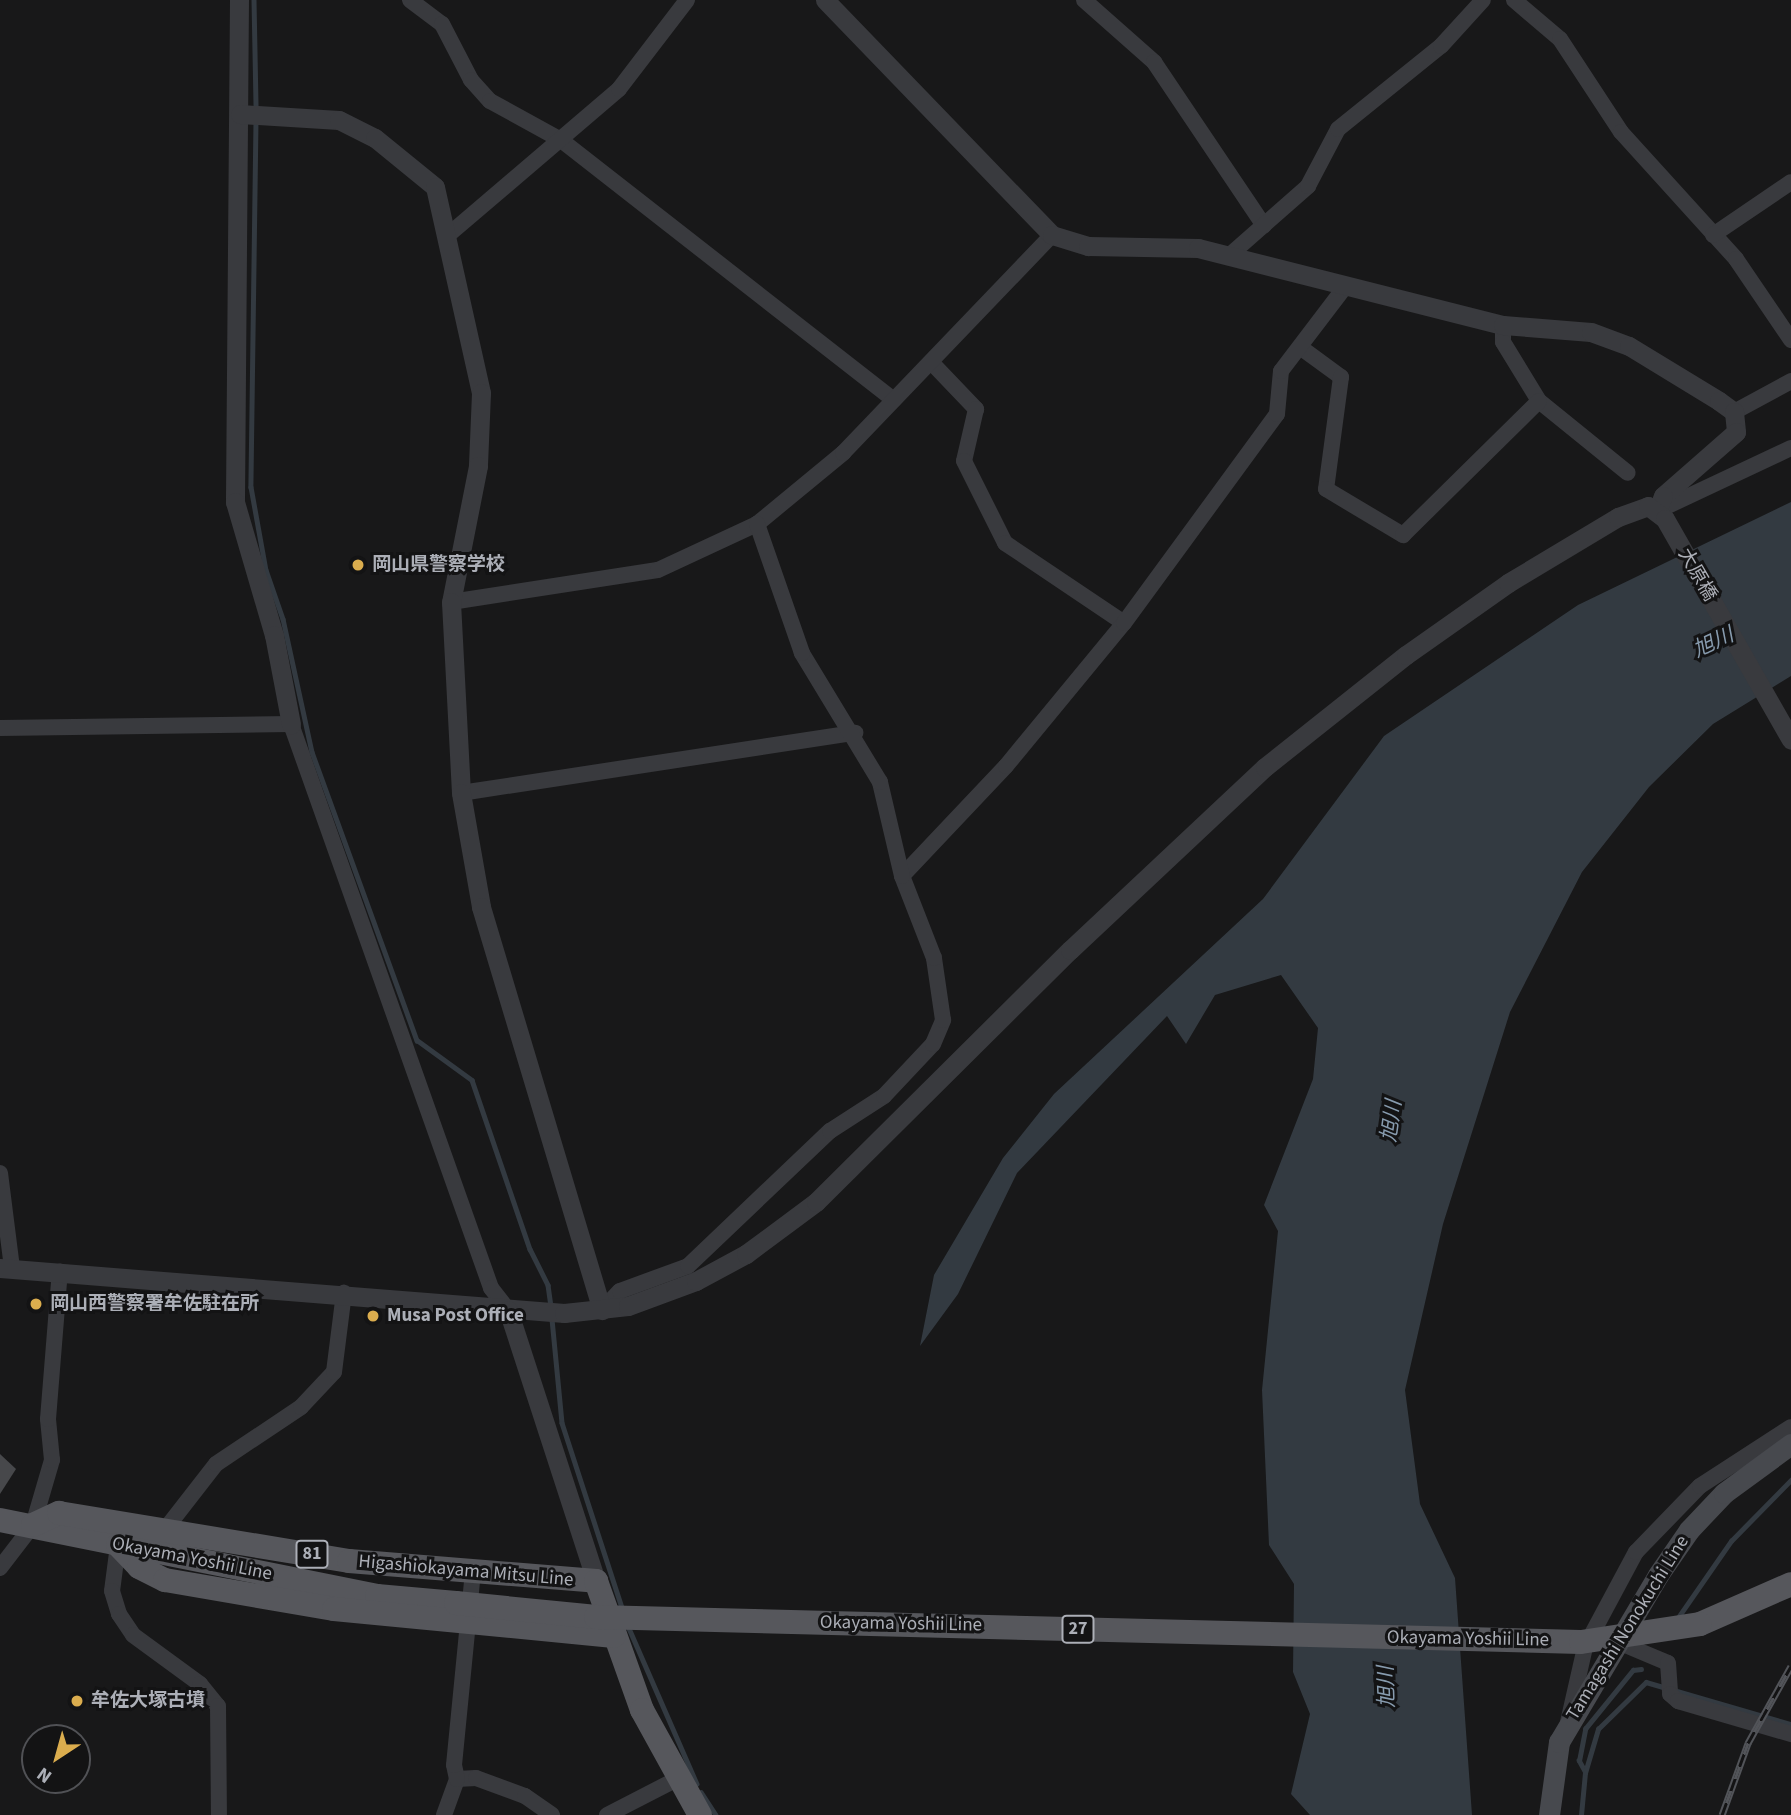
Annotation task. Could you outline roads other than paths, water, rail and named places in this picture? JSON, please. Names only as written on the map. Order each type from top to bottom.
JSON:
[{"type":"main road","name":"Tamagashi Nonokuchi Line","points":[[1549,1815],[1551,1774],[1568,1722],[1689,1530],[1743,1475],[1791,1444]]},
{"type":"main road","name":"Higashiokayama Mitsu Line","points":[[33,1525],[59,1513],[159,1543],[596,1581],[642,1710],[677,1779],[700,1815]]},
{"type":"main road","name":"Okayama Yoshii Line","points":[[0,1518],[118,1545],[159,1543],[377,1596],[596,1617],[1581,1642],[1700,1624],[1780,1590],[1791,1571]]},
{"type":"main road","points":[[118,1545],[139,1567],[165,1580],[470,1624],[614,1636]]},
{"type":"street","points":[[239,0],[235,502],[274,635],[291,724],[491,1288],[517,1310],[596,1581]]},
{"type":"street","points":[[410,0],[442,24],[471,80],[490,100],[561,140],[894,400]]},
{"type":"street","points":[[447,236],[619,89],[687,0]]},
{"type":"street","points":[[825,0],[1052,235],[1088,246],[1231,254],[1345,287],[1503,325],[1603,336],[1629,346],[1734,412]]},
{"type":"street","points":[[1084,0],[1154,62],[1264,226]]},
{"type":"street","points":[[1231,254],[1308,186],[1338,129],[1441,46],[1483,0]]},
{"type":"street","points":[[1514,0],[1560,39],[1621,132],[1764,293],[1791,340]]},
{"type":"street","points":[[240,114],[339,120],[375,138],[435,187],[481,393],[478,466],[451,602],[461,793],[481,907],[602,1310]]},
{"type":"street","points":[[1713,235],[1791,182]]},
{"type":"street","points":[[451,602],[658,570],[757,524],[843,453],[1052,235]]},
{"type":"street","points":[[902,876],[1006,766],[1124,623],[1277,414],[1281,371],[1345,287]]},
{"type":"street","points":[[1503,325],[1503,342],[1539,401],[1628,473]]},
{"type":"street","points":[[1300,347],[1341,377],[1326,489],[1404,535],[1539,401]]},
{"type":"street","points":[[932,363],[976,409],[964,461],[1005,543],[1124,623]]},
{"type":"street","points":[[1734,412],[1791,381]]},
{"type":"street","points":[[1661,515],[1663,496],[1728,444],[1736,432],[1734,412]]},
{"type":"street","points":[[1661,515],[1791,449]]},
{"type":"street","points":[[0,1172],[6,1268],[344,1293],[564,1313],[602,1310],[696,1280],[776,1232],[816,1202],[1265,767],[1508,583],[1618,517],[1648,506],[1661,515]]},
{"type":"street","name":"大原橋","points":[[1661,515],[1791,740]]},
{"type":"street","points":[[602,1310],[620,1291],[688,1266],[830,1132],[884,1096],[933,1044],[943,1020],[934,958],[902,876],[880,782],[855,733],[802,653],[757,524]]},
{"type":"street","points":[[0,728],[291,724]]},
{"type":"street","points":[[461,793],[855,733]]},
{"type":"street","points":[[0,1568],[33,1525],[52,1460],[48,1419],[60,1271]]},
{"type":"street","points":[[159,1543],[216,1464],[301,1407],[334,1371],[344,1293]]},
{"type":"street","points":[[1568,1722],[1585,1647],[1636,1552],[1700,1486],[1791,1427]]},
{"type":"street","points":[[118,1545],[112,1591],[119,1614],[133,1635],[200,1684],[218,1706],[219,1815]]},
{"type":"street","points":[[444,1815],[457,1779],[454,1765],[474,1572]]},
{"type":"street","points":[[1618,1642],[1661,1657],[1668,1663],[1670,1687],[1791,1734]]},
{"type":"street","points":[[457,1779],[476,1778],[525,1796],[552,1815]]},
{"type":"street","points":[[607,1815],[677,1779]]},
{"type":"water","name":"旭川","points":[[1791,502],[1791,676],[1713,724],[1649,787],[1582,872],[1510,1012],[1443,1224],[1405,1390],[1420,1504],[1455,1578],[1472,1815],[1310,1815],[1291,1794],[1310,1714],[1293,1672],[1294,1584],[1269,1545],[1262,1390],[1278,1231],[1264,1205],[1313,1079],[1318,1028],[1281,975],[1215,995],[1186,1044],[1167,1016],[1017,1173],[958,1294],[920,1346],[934,1275],[1003,1158],[1054,1094],[1263,899],[1384,736],[1578,605]]},
{"type":"waterway","points":[[254,0],[256,108]]},
{"type":"waterway","points":[[256,121],[251,487],[266,570],[283,619],[312,752],[417,1040],[472,1080],[530,1249],[548,1285],[551,1306]]},
{"type":"waterway","points":[[552,1319],[562,1423],[623,1611]]},
{"type":"waterway","points":[[1677,1619],[1731,1541],[1791,1480]]},
{"type":"waterway","points":[[628,1626],[697,1784]]},
{"type":"waterway","points":[[1585,1772],[1579,1761],[1585,1729],[1633,1670],[1641,1669]]},
{"type":"waterway","points":[[1581,1815],[1585,1773],[1598,1729],[1646,1682],[1791,1724]]},
{"type":"waterway","points":[[701,1792],[716,1815]]},
{"type":"railway","points":[[1722,1815],[1748,1743],[1791,1666]]},
{"type":"place","name":"岡山県警察学校","points":[[358,565]]},
{"type":"place","name":"岡山西警察署牟佐駐在所","points":[[36,1304]]},
{"type":"place","name":"Musa Post Office","points":[[373,1316]]},
{"type":"place","name":"牟佐大塚古墳","points":[[77,1701]]}]
